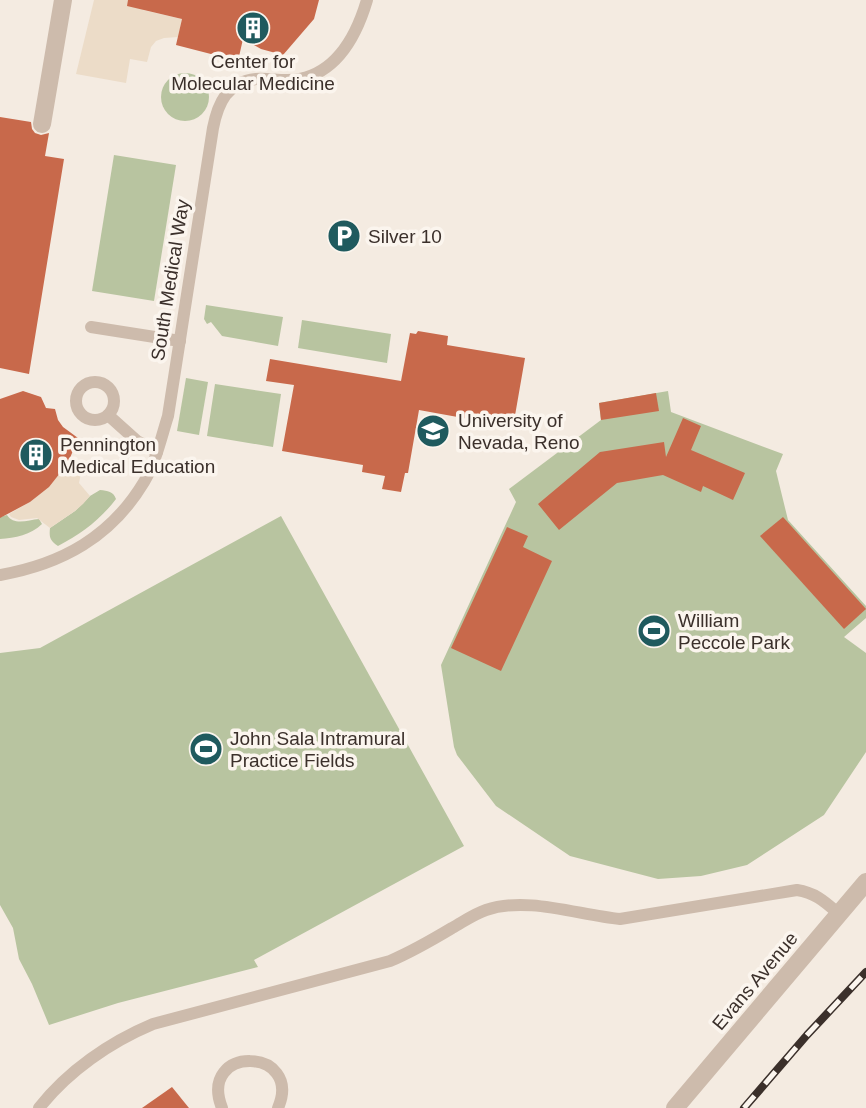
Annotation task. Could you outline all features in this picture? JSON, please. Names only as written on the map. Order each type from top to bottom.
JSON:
[{"type":"street","points":[[42,124],[62,0]]},
{"type":"street","name":"Evans Avenue","points":[[675,1108],[866,882]]},
{"type":"lane","name":"South Medical Way","points":[[0,575],[46,564],[65,556],[103,530],[119,515],[145,480],[168,416],[213,128],[220,100],[241,83],[254,79],[299,79],[326,67],[341,54],[352,39],[367,0]]},
{"type":"lane","points":[[91,327],[180,341]]},
{"type":"lane","points":[[108,415],[137,442],[157,452]]},
{"type":"lane","points":[[39,1108],[65,1080],[128,1034],[153,1024],[390,961],[484,910],[504,905],[529,905],[620,919],[797,890],[809,892],[839,914]]},
{"type":"lane","points":[[222,1108],[218,1088],[221,1077],[237,1063],[247,1060],[267,1065],[280,1080],[282,1090],[278,1108]]},
{"type":"green space","points":[[185,73],[202,80],[209,97],[202,114],[185,121],[168,114],[161,97],[168,80]]},
{"type":"green space","points":[[114,155],[176,165],[154,301],[92,291]]},
{"type":"green space","points":[[206,305],[283,317],[278,346],[222,336],[211,322],[207,324],[204,319]]},
{"type":"green space","points":[[302,320],[391,334],[387,363],[298,348]]},
{"type":"green space","points":[[186,378],[208,382],[199,435],[177,431]]},
{"type":"green space","points":[[215,384],[281,394],[273,447],[207,436]]},
{"type":"green space","name":"William Peccole Park","points":[[668,391],[671,412],[783,454],[776,471],[788,520],[866,606],[866,618],[844,637],[866,653],[866,752],[824,815],[747,865],[701,876],[658,879],[570,856],[496,806],[457,755],[441,665],[516,502],[509,489],[601,420],[599,403]]},
{"type":"green space","points":[[100,490],[112,493],[116,499],[97,520],[58,546],[55,544],[50,528]]},
{"type":"green space","points":[[7,515],[17,521],[39,519],[42,524],[22,535],[0,539],[0,517]]},
{"type":"green space","name":"John Sala Intramural Practice Fields","points":[[281,516],[464,846],[254,960],[258,967],[118,1003],[49,1025],[19,959],[13,928],[0,905],[0,653],[40,648]]},
{"type":"shaded area","points":[[94,0],[146,0],[143,10],[182,19],[178,37],[156,41],[151,47],[147,62],[130,59],[126,83],[76,74]]},
{"type":"shaded area","points":[[68,463],[81,473],[79,483],[90,496],[83,504],[50,528],[37,518],[19,520],[11,517],[9,514],[48,487]]},
{"type":"building","name":"Center for Molecular Medicine","points":[[128,0],[319,0],[314,19],[283,55],[261,49],[243,39],[238,61],[176,45],[182,19],[127,6]]},
{"type":"building","points":[[0,117],[31,122],[35,133],[49,133],[45,156],[64,159],[29,374],[0,368]]},
{"type":"building","points":[[418,331],[448,336],[447,345],[525,358],[513,427],[419,410],[408,473],[405,473],[401,492],[382,489],[385,476],[362,472],[363,465],[282,451],[294,385],[266,381],[270,359],[401,381],[410,333],[416,334]]},
{"type":"building","name":"Pennington Medical Education","points":[[23,391],[41,397],[46,408],[55,409],[63,427],[78,438],[68,463],[49,487],[30,502],[0,518],[0,399]]},
{"type":"building","points":[[656,393],[659,411],[601,420],[599,403]]},
{"type":"building","points":[[683,418],[701,426],[691,450],[745,473],[733,500],[703,486],[701,492],[663,475],[617,483],[559,530],[538,504],[600,452],[664,442],[666,457]]},
{"type":"building","points":[[783,517],[866,609],[844,629],[760,536]]},
{"type":"building","points":[[507,527],[528,536],[523,547],[552,561],[501,671],[451,648]]},
{"type":"building","points":[[172,1087],[189,1108],[142,1108]]},
{"type":"railway","points":[[744,1108],[866,972]]},
{"type":"place","name":"Center for Molecular Medicine","points":[[253,28]]},
{"type":"place","name":"Silver 10","points":[[344,236]]},
{"type":"place","name":"University of Nevada, Reno","points":[[433,431]]},
{"type":"place","name":"Pennington Medical Education","points":[[36,455]]},
{"type":"place","name":"William Peccole Park","points":[[654,631]]},
{"type":"place","name":"John Sala Intramural Practice Fields","points":[[206,749]]}]
